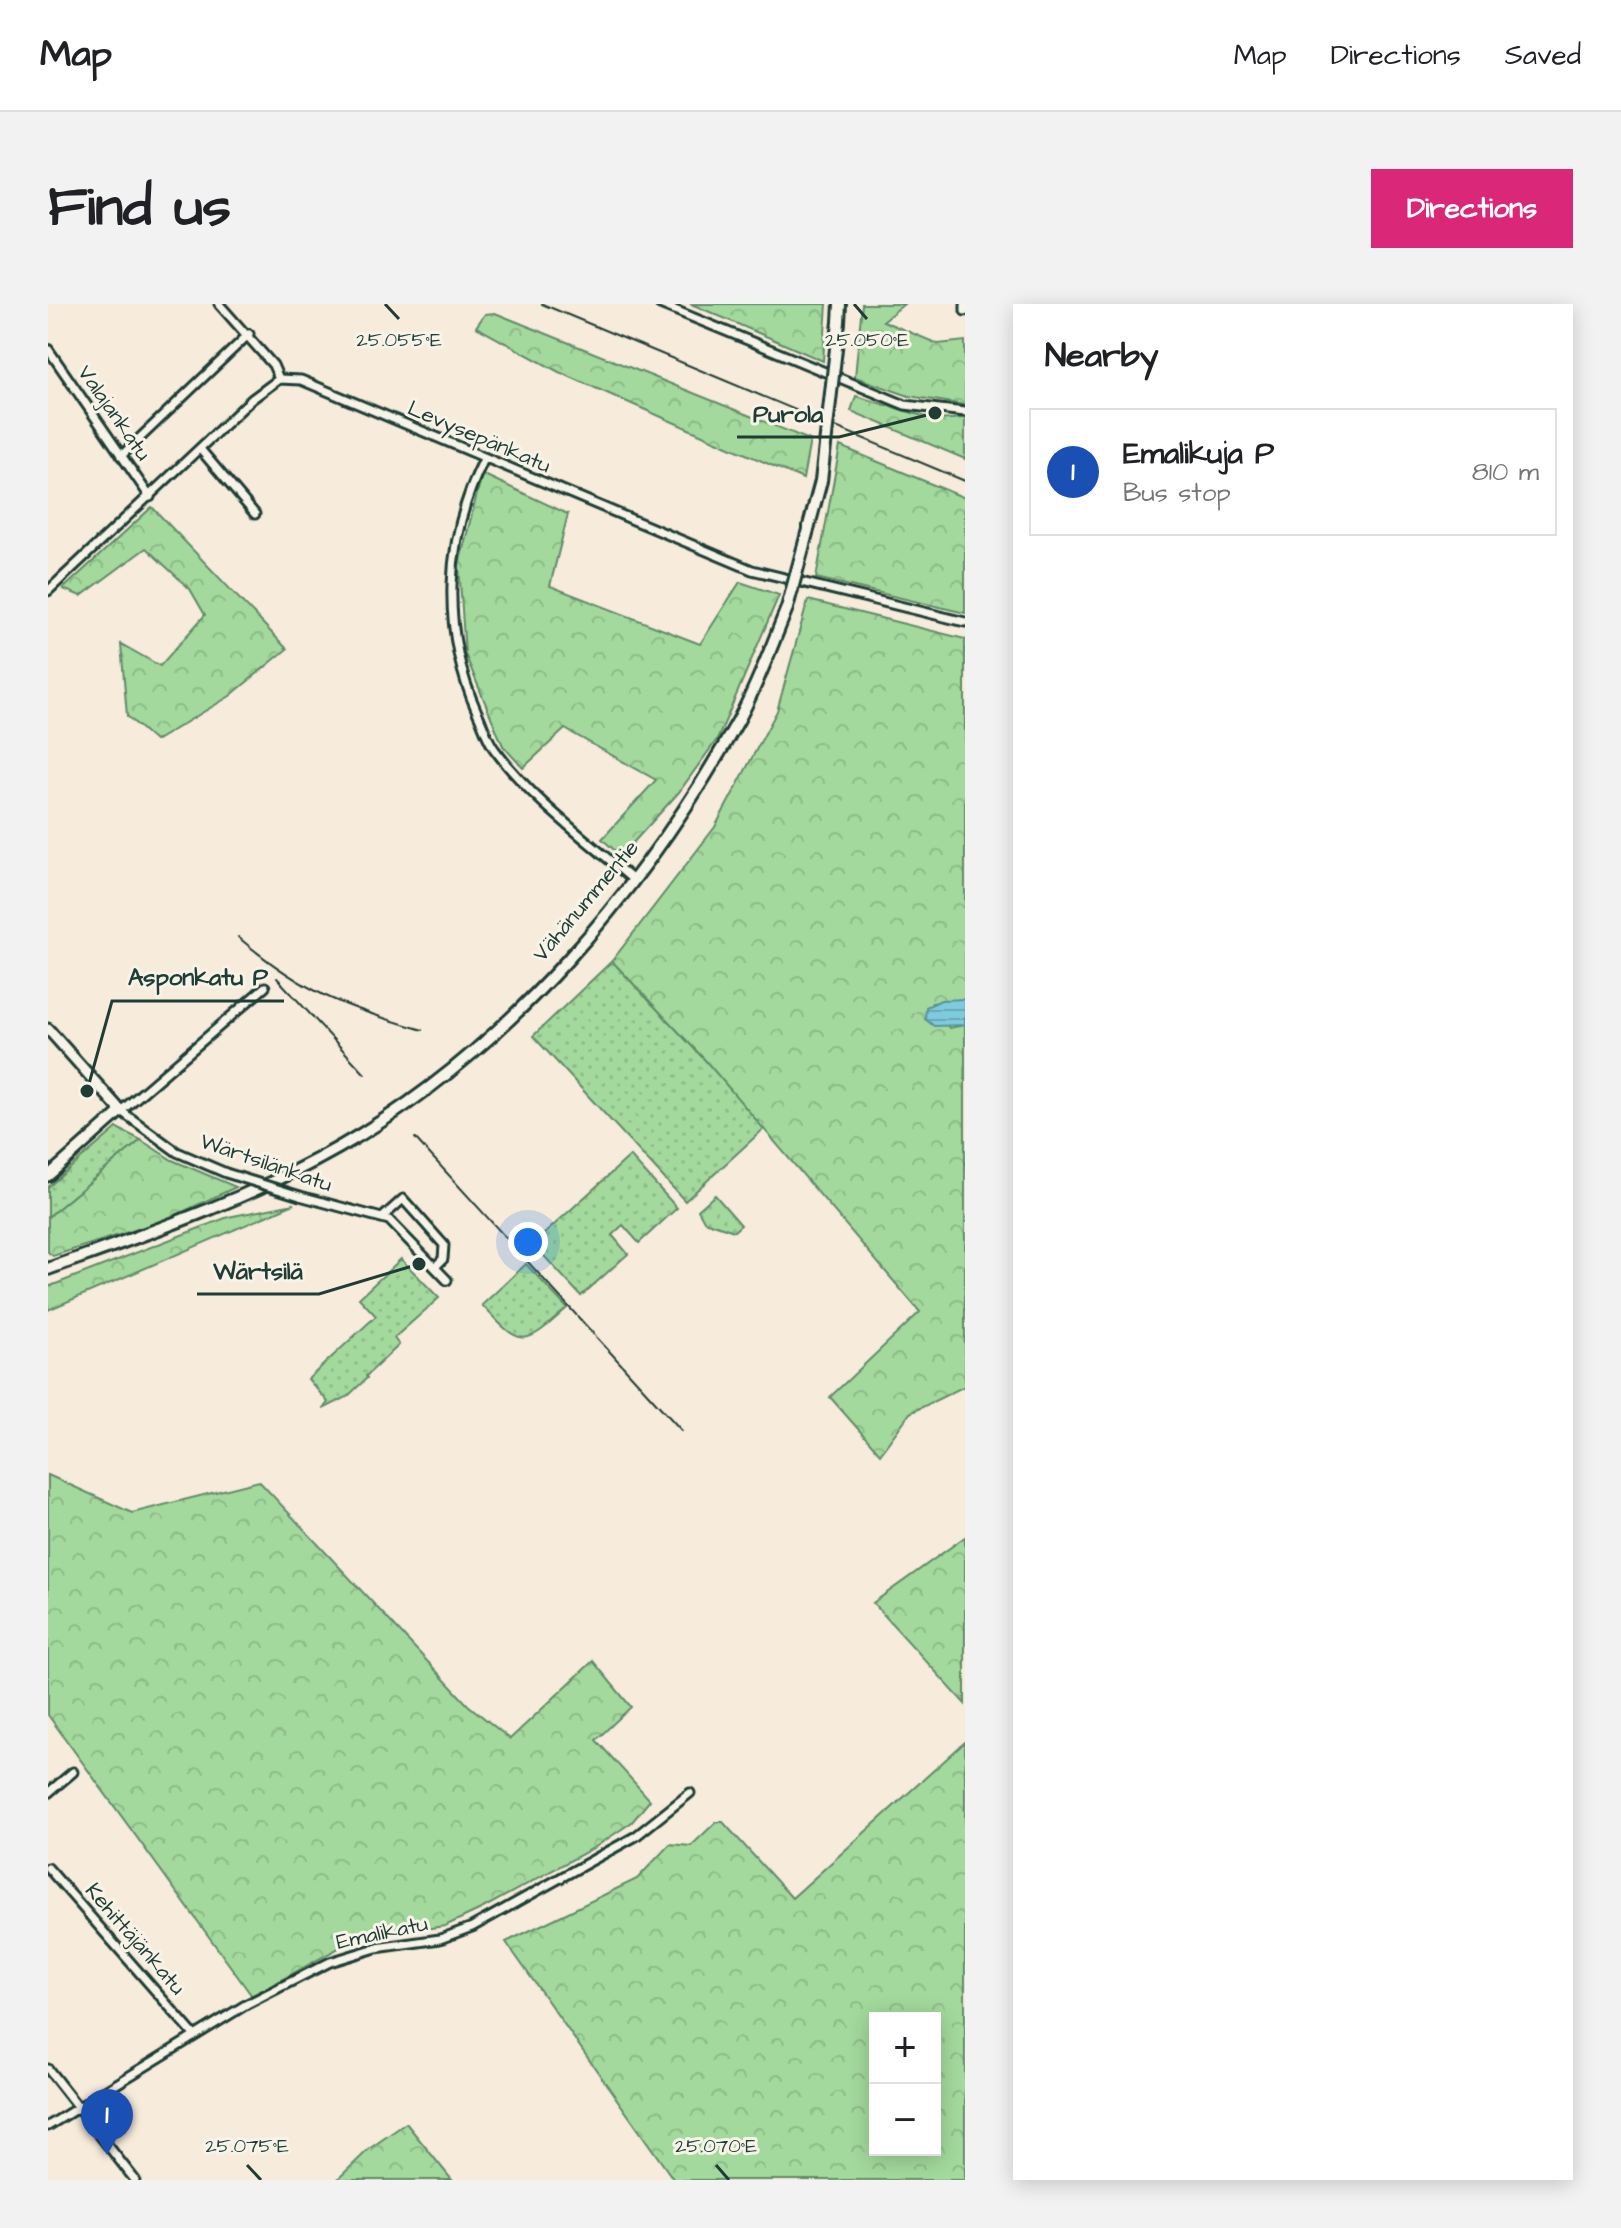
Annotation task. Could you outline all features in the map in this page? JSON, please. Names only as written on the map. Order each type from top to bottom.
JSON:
[{"type":"main road","name":"Vähänummentie","points":[[48,1269],[169,1226],[281,1177],[338,1148],[418,1097],[480,1045],[537,991],[633,880],[699,786],[740,716],[787,608],[821,481],[840,304]]},
{"type":"street","points":[[48,591],[252,399],[279,379],[273,365],[249,334],[219,304]]},
{"type":"street","points":[[660,304],[905,405],[965,412]]},
{"type":"street","points":[[965,305],[965,311]]},
{"type":"street","points":[[121,456],[249,334]]},
{"type":"street","name":"Valajankatu","points":[[48,349],[150,497]]},
{"type":"street","name":"Levysepänkatu","points":[[279,379],[301,380],[752,570],[965,622]]},
{"type":"street","points":[[200,449],[255,514]]},
{"type":"street","points":[[484,459],[450,571],[455,649],[471,697],[493,748],[530,790],[633,880]]},
{"type":"street","points":[[48,1176],[265,987]]},
{"type":"street","name":"Wärtsilänkatu","points":[[48,1029],[121,1111],[177,1152],[226,1173],[383,1217],[447,1280]]},
{"type":"street","points":[[383,1217],[403,1199],[444,1245],[443,1259],[435,1267]]},
{"type":"street","points":[[48,1793],[73,1772]]},
{"type":"street","name":"Emalikatu","points":[[48,2126],[194,2035],[276,1988],[344,1956],[440,1939],[469,1929],[636,1836],[690,1793]]},
{"type":"street","name":"Kehittäjänkatu","points":[[48,1868],[194,2035]]},
{"type":"street","points":[[48,2069],[135,2180]]},
{"type":"green space","points":[[690,304],[827,304],[823,361],[696,306]]},
{"type":"green space","points":[[862,304],[904,304],[883,321],[938,344],[965,341],[965,405],[909,396],[855,377]]},
{"type":"green space","points":[[495,313],[810,440],[803,479],[559,372],[476,327],[485,314]]},
{"type":"green space","points":[[856,396],[936,420],[965,418],[965,459],[851,411]]},
{"type":"green space","points":[[840,446],[965,498],[965,613],[816,578]]},
{"type":"green space","points":[[482,474],[568,514],[550,586],[700,644],[740,582],[779,595],[718,738],[679,792],[621,856],[602,839],[656,780],[565,729],[523,768],[503,746],[465,654],[459,565]]},
{"type":"green space","points":[[152,507],[287,649],[230,696],[155,741],[127,716],[121,644],[160,666],[205,615],[190,589],[146,548],[81,596],[63,589]]},
{"type":"green space","points":[[808,600],[965,639],[965,999],[932,1003],[949,1028],[965,1025],[965,1386],[910,1413],[880,1454],[830,1397],[920,1312],[705,1060],[612,961],[715,827],[777,711]]},
{"type":"green space","points":[[612,961],[767,1126],[685,1201],[533,1036]]},
{"type":"green space","points":[[117,1128],[141,1140],[48,1217],[48,1187]]},
{"type":"green space","points":[[141,1140],[172,1160],[236,1187],[163,1221],[53,1256],[48,1252],[48,1217]]},
{"type":"green space","points":[[630,1156],[677,1208],[639,1243],[623,1225],[612,1235],[628,1254],[581,1296],[533,1244]]},
{"type":"green space","points":[[715,1195],[741,1225],[734,1231],[704,1221],[698,1210]]},
{"type":"green space","points":[[294,1204],[48,1310],[48,1287],[228,1217]]},
{"type":"green space","points":[[401,1259],[439,1298],[394,1338],[399,1345],[367,1378],[347,1397],[323,1409],[328,1402],[308,1379],[376,1316],[359,1298]]},
{"type":"green space","points":[[526,1264],[567,1308],[541,1330],[523,1338],[506,1329],[482,1305]]},
{"type":"green space","points":[[48,1475],[132,1513],[259,1481],[468,1705],[510,1739],[593,1661],[631,1707],[596,1740],[650,1800],[632,1822],[597,1846],[483,1908],[445,1926],[355,1939],[252,1996],[48,1715]]},
{"type":"green space","points":[[965,1537],[965,1704],[873,1603]]},
{"type":"green space","points":[[965,1742],[965,2180],[674,2180],[506,1942],[637,1879],[670,1844],[691,1846],[716,1822],[723,1822],[792,1898]]},
{"type":"green space","points":[[406,2123],[452,2180],[337,2180],[369,2149]]},
{"type":"water","points":[[965,999],[965,1025],[934,1026],[925,1019],[926,1007],[941,1000]]},
{"type":"railway","points":[[542,304],[965,481]]},
{"type":"railway","points":[[238,937],[283,972],[325,996],[369,1014],[423,1030]]},
{"type":"railway","points":[[277,978],[365,1074]]},
{"type":"railway","points":[[415,1138],[682,1431]]},
{"type":"place","name":"Purola","points":[[935,413]]},
{"type":"place","name":"Asponkatu P","points":[[87,1091]]},
{"type":"place","name":"Wärtsilä","points":[[419,1264]]},
{"type":"place","name":"Emalikuja P","points":[[107,2155]]}]
